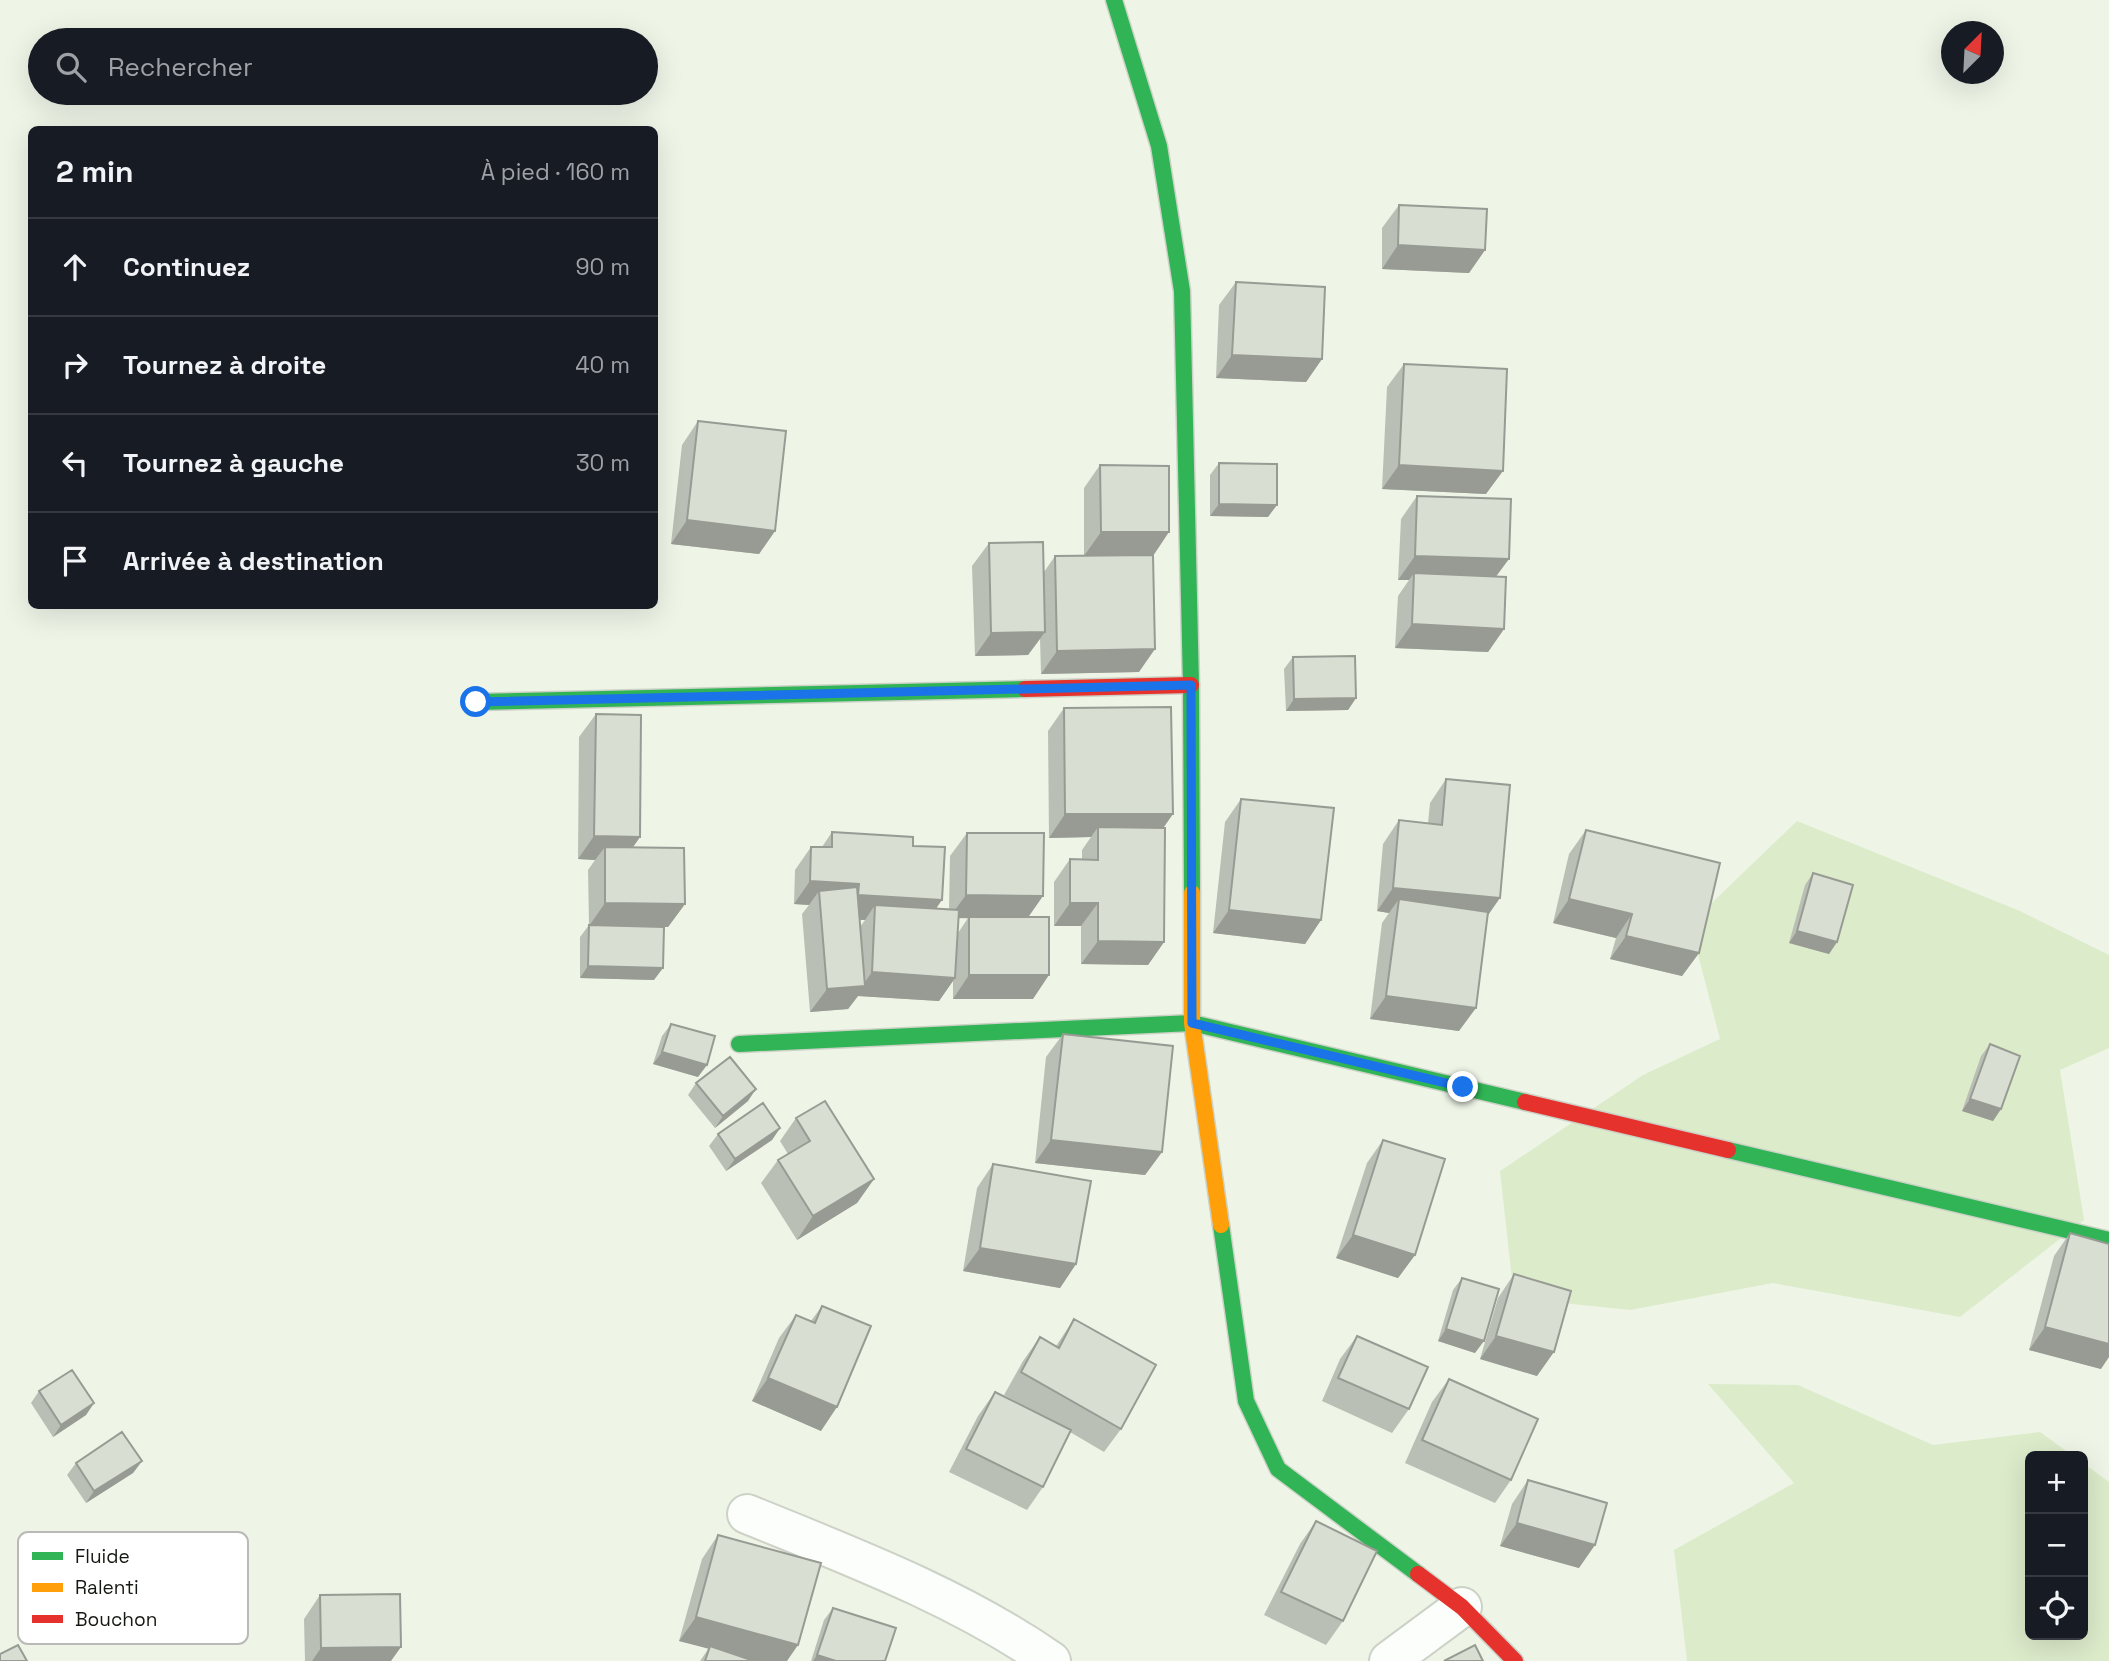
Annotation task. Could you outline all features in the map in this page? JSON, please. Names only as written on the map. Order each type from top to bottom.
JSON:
[{"type":"street","points":[[1114,0],[1158,146],[1182,291],[1191,685],[1192,1023],[1246,1401],[1278,1469],[1462,1607],[1515,1661]]},
{"type":"street","points":[[476,702],[1191,685]]},
{"type":"street","points":[[739,1044],[1192,1023],[2109,1240]]},
{"type":"street","points":[[747,1514],[881,1569],[1018,1638],[1051,1661]]},
{"type":"street","points":[[1388,1661],[1462,1607]]},
{"type":"green space","points":[[1797,821],[2020,911],[2109,955],[2109,1048],[2060,1070],[2084,1220],[1960,1317],[1773,1283],[1630,1310],[1514,1298],[1500,1171],[1643,1075],[1720,1039],[1690,924]]},
{"type":"green space","points":[[1708,1384],[1798,1385],[1933,1445],[2040,1432],[2066,1451],[2025,1451],[2025,1640],[2088,1640],[2088,1467],[2109,1482],[2109,1661],[1687,1661],[1674,1550],[1794,1483]]},
{"type":"building","points":[[1399,205],[1487,209],[1485,250],[1398,245]]},
{"type":"building","points":[[1236,282],[1325,287],[1322,359],[1232,355]]},
{"type":"building","points":[[1404,364],[1507,369],[1503,471],[1399,465]]},
{"type":"building","points":[[698,421],[786,431],[775,531],[687,520]]},
{"type":"building","points":[[1219,463],[1277,464],[1277,505],[1219,504]]},
{"type":"building","points":[[1100,465],[1169,466],[1169,532],[1101,532]]},
{"type":"building","points":[[1417,496],[1511,499],[1509,559],[1415,556]]},
{"type":"building","points":[[1043,542],[1045,632],[991,633],[989,543]]},
{"type":"building","points":[[1153,555],[1155,649],[1057,651],[1055,556]]},
{"type":"building","points":[[1414,573],[1506,577],[1504,629],[1412,624]]},
{"type":"building","points":[[1355,656],[1356,698],[1294,699],[1293,657]]},
{"type":"building","points":[[1171,707],[1173,814],[1065,814],[1064,708]]},
{"type":"building","points":[[596,714],[641,715],[640,837],[594,836]]},
{"type":"building","points":[[1446,779],[1510,785],[1500,898],[1393,888],[1399,820],[1442,825]]},
{"type":"building","points":[[1241,799],[1334,808],[1321,920],[1229,910]]},
{"type":"building","points":[[1098,827],[1165,828],[1164,942],[1098,941],[1098,903],[1070,903],[1070,859],[1098,860]]},
{"type":"building","points":[[1586,830],[1720,863],[1699,953],[1626,936],[1632,914],[1569,899]]},
{"type":"building","points":[[832,832],[913,837],[913,846],[945,847],[942,900],[858,895],[859,884],[810,881],[811,847],[832,847]]},
{"type":"building","points":[[967,833],[1044,833],[1043,896],[966,895]]},
{"type":"building","points":[[605,847],[684,848],[685,904],[605,903]]},
{"type":"building","points":[[1813,873],[1853,885],[1837,942],[1797,931]]},
{"type":"building","points":[[857,887],[865,986],[827,989],[819,891]]},
{"type":"building","points":[[1399,899],[1488,912],[1476,1008],[1386,996]]},
{"type":"building","points":[[875,905],[959,910],[955,978],[872,972]]},
{"type":"building","points":[[969,917],[1049,917],[1049,975],[969,975]]},
{"type":"building","points":[[589,925],[664,927],[663,968],[588,966]]},
{"type":"building","points":[[671,1024],[715,1036],[707,1065],[662,1052]]},
{"type":"building","points":[[1063,1034],[1173,1046],[1162,1152],[1051,1140]]},
{"type":"building","points":[[1990,1044],[2020,1056],[2001,1109],[1970,1099]]},
{"type":"building","points":[[730,1057],[756,1089],[723,1116],[696,1083]]},
{"type":"building","points":[[825,1101],[874,1179],[813,1216],[778,1160],[810,1141],[796,1118]]},
{"type":"building","points":[[763,1103],[780,1128],[735,1159],[718,1134]]},
{"type":"building","points":[[1383,1140],[1445,1159],[1415,1255],[1353,1235]]},
{"type":"building","points":[[993,1164],[1091,1181],[1076,1264],[980,1248]]},
{"type":"building","points":[[2070,1233],[2109,1244],[2109,1344],[2045,1327]]},
{"type":"building","points":[[1514,1274],[1571,1291],[1554,1352],[1496,1336]]},
{"type":"building","points":[[1462,1278],[1499,1289],[1484,1341],[1446,1329]]},
{"type":"building","points":[[822,1306],[871,1326],[837,1407],[768,1378],[796,1315],[815,1323]]},
{"type":"building","points":[[1074,1319],[1156,1365],[1121,1429],[1021,1372],[1040,1337],[1059,1348]]},
{"type":"building","points":[[1357,1336],[1428,1367],[1409,1409],[1338,1378]]},
{"type":"building","points":[[72,1370],[94,1403],[61,1425],[39,1391]]},
{"type":"building","points":[[1449,1379],[1538,1419],[1511,1480],[1422,1440]]},
{"type":"building","points":[[995,1392],[1071,1430],[1043,1487],[966,1449]]},
{"type":"building","points":[[122,1432],[142,1461],[94,1491],[76,1463]]},
{"type":"building","points":[[1528,1480],[1607,1503],[1595,1545],[1517,1523]]},
{"type":"building","points":[[1316,1521],[1377,1551],[1343,1621],[1281,1592]]},
{"type":"building","points":[[718,1535],[821,1563],[798,1645],[696,1617]]},
{"type":"building","points":[[400,1594],[401,1647],[321,1648],[320,1595]]},
{"type":"building","points":[[833,1608],[896,1628],[885,1661],[836,1661],[817,1655]]},
{"type":"building","points":[[18,1645],[27,1661],[0,1661],[0,1654]]},
{"type":"building","points":[[1475,1645],[1483,1661],[1444,1661]]},
{"type":"building","points":[[710,1646],[754,1661],[705,1661]]},
{"type":"traffic: fast","points":[[1114,0],[1159,146],[1182,291],[1191,685],[1192,893]]},
{"type":"traffic: fast","points":[[476,702],[1025,689]]},
{"type":"traffic: fast","points":[[739,1044],[1192,1023],[1525,1102]]},
{"type":"traffic: fast","points":[[1728,1150],[2109,1240]]},
{"type":"traffic: fast","points":[[1221,1225],[1246,1401],[1278,1469],[1418,1574]]},
{"type":"traffic: slow","points":[[1192,893],[1192,1023],[1221,1225]]},
{"type":"traffic: jam","points":[[1025,689],[1191,685]]},
{"type":"traffic: jam","points":[[1525,1102],[1728,1150]]},
{"type":"traffic: jam","points":[[1418,1574],[1462,1607],[1515,1661]]},
{"type":"route","points":[[476,702],[1191,685],[1192,1023],[1463,1087]]}]
